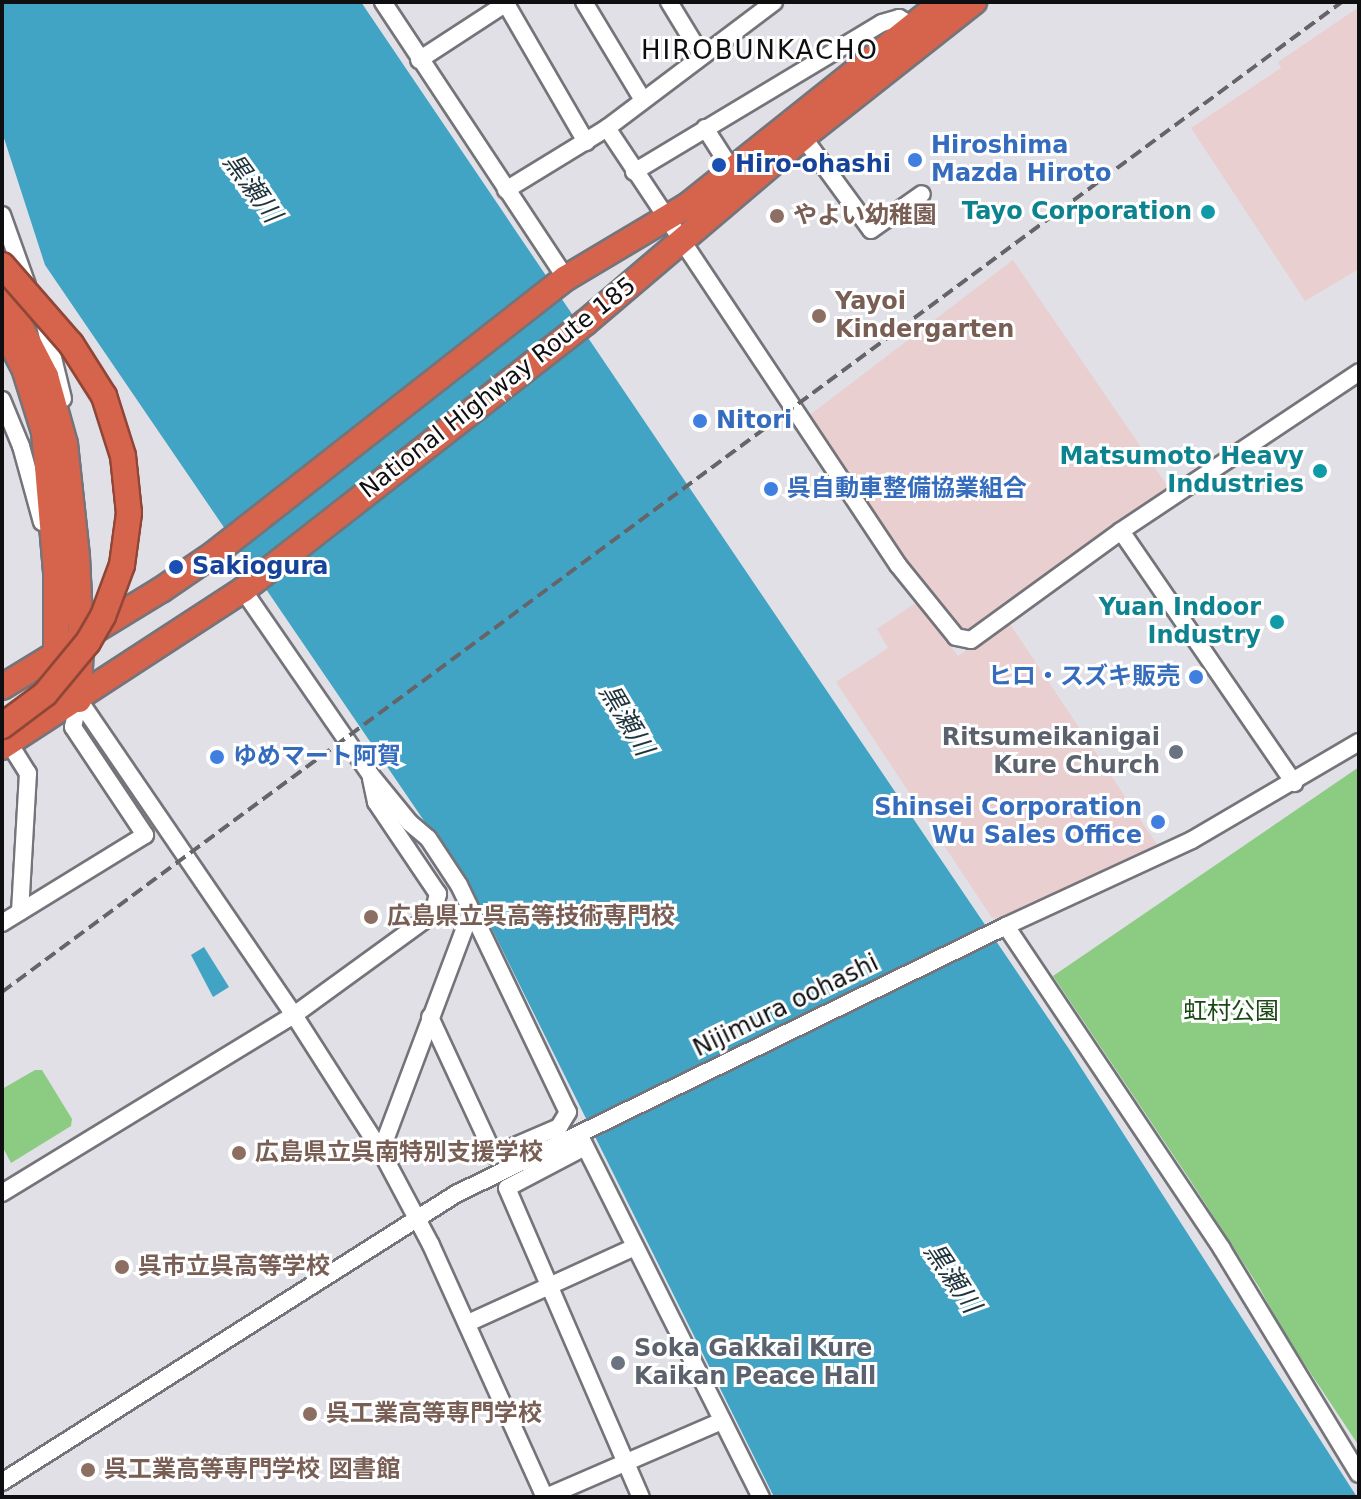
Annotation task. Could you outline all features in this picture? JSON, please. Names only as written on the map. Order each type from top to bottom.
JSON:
[{"type":"highway","name":"National Highway Route 185","points":[[2,687],[215,553],[563,280],[666,219],[943,2]]},
{"type":"highway","name":"National Highway Route 185","points":[[4,739],[79,700],[248,586],[586,322],[803,137],[974,2]]},
{"type":"highway","points":[[2,265],[71,344],[104,396],[123,456],[129,513],[118,576],[88,642],[59,680],[4,739]]},
{"type":"highway","points":[[2,289],[46,376],[61,426],[70,475],[81,638],[79,700]]},
{"type":"highway","points":[[2,289],[61,356],[89,402],[109,458],[115,511],[109,564],[90,614],[69,648],[41,679],[2,710]]},
{"type":"highway","points":[[2,326],[24,368],[44,432],[49,460],[56,653],[79,700]]},
{"type":"street","points":[[383,2],[563,280]]},
{"type":"street","points":[[419,60],[506,2],[586,142]]},
{"type":"street","points":[[584,2],[643,100]]},
{"type":"street","points":[[506,190],[607,128],[774,2]]},
{"type":"street","points":[[675,4],[702,56]]},
{"type":"street","points":[[634,172],[882,23],[899,18],[913,26]]},
{"type":"street","points":[[607,128],[683,240],[687,253],[889,552],[956,637],[971,640],[1121,531],[1359,372]]},
{"type":"street","points":[[705,128],[732,170]]},
{"type":"street","points":[[803,137],[871,230],[922,194]]},
{"type":"street","points":[[2,215],[54,350],[70,475]]},
{"type":"street","points":[[2,400],[36,497],[49,555],[56,615]]},
{"type":"street","points":[[1121,531],[1294,783]]},
{"type":"street","points":[[248,586],[370,774],[410,823],[428,838],[459,885],[761,1497]]},
{"type":"street","points":[[2,923],[145,835],[73,727],[79,700]]},
{"type":"street","points":[[79,700],[294,1015],[381,1151],[418,1218],[468,1323],[545,1497],[722,1421]]},
{"type":"street","points":[[4,739],[28,773],[20,912]]},
{"type":"street","name":"Nijimura oohashi","points":[[579,1130],[1192,840],[1294,783],[1359,742]]},
{"type":"street","points":[[2,1193],[294,1015],[433,914],[438,894],[376,802],[370,774]]},
{"type":"street","points":[[381,1151],[471,912]]},
{"type":"street","points":[[1006,926],[1222,1249],[1359,1474]]},
{"type":"street","points":[[430,1017],[494,1155],[559,1127],[579,1130]]},
{"type":"street","points":[[2,1482],[456,1194],[579,1130]]},
{"type":"street","points":[[579,1130],[507,1188],[641,1497]]},
{"type":"street","points":[[468,1323],[635,1247]]},
{"type":"shaded area","points":[[1359,7],[1359,269],[1305,301],[1191,128],[1281,68],[1278,62]]},
{"type":"shaded area","points":[[1013,260],[1171,491],[968,630],[956,630],[807,417]]},
{"type":"shaded area","points":[[917,602],[958,656],[1008,621],[1158,846],[1001,920],[992,918],[836,682],[888,648],[877,629]]},
{"type":"green space","name":"虹村公園","points":[[1359,767],[1359,1446],[1284,1333],[1259,1287],[1190,1180],[1053,976]]},
{"type":"green space","points":[[35,1070],[42,1070],[72,1119],[71,1126],[11,1163],[2,1146],[2,1089]]},
{"type":"water","name":"黒瀬川","points":[[2,2],[361,2],[1069,1049],[1357,1497],[774,1497],[476,897],[45,265],[2,132]]},
{"type":"water","points":[[204,947],[229,987],[213,997],[191,955]]},
{"type":"railway","points":[[2,992],[1342,2]]},
{"type":"place","name":"Hiroshima Mazda Hiroto","points":[[915,160]]},
{"type":"place","name":"Hiro-ohashi","points":[[719,165]]},
{"type":"place","name":"Tayo Corporation","points":[[1208,212]]},
{"type":"place","name":"やよい幼稚園","points":[[777,216]]},
{"type":"place","name":"Yayoi Kindergarten","points":[[819,316]]},
{"type":"place","name":"Nitori","points":[[700,421]]},
{"type":"place","name":"Matsumoto Heavy Industries","points":[[1320,471]]},
{"type":"place","name":"呉自動車整備協業組合","points":[[771,489]]},
{"type":"place","name":"Sakiogura","points":[[176,567]]},
{"type":"place","name":"Yuan Indoor Industry","points":[[1277,622]]},
{"type":"place","name":"ヒロ・スズキ販売","points":[[1196,677]]},
{"type":"place","name":"Ritsumeikanigai Kure Church","points":[[1176,752]]},
{"type":"place","name":"ゆめマート阿賀","points":[[217,757]]},
{"type":"place","name":"Shinsei Corporation Wu Sales Office","points":[[1158,822]]},
{"type":"place","name":"広島県立呉高等技術専門校","points":[[371,917]]},
{"type":"place","name":"広島県立呉南特別支援学校","points":[[239,1153]]},
{"type":"place","name":"呉市立呉高等学校","points":[[122,1267]]},
{"type":"place","name":"Soka Gakkai Kure Kaikan Peace Hall","points":[[618,1363]]},
{"type":"place","name":"呉工業高等専門学校","points":[[310,1414]]},
{"type":"place","name":"呉工業高等専門学校 図書館","points":[[88,1470]]},
{"type":"district","name":"HIROBUNKACHO","points":[[760,51]]}]
